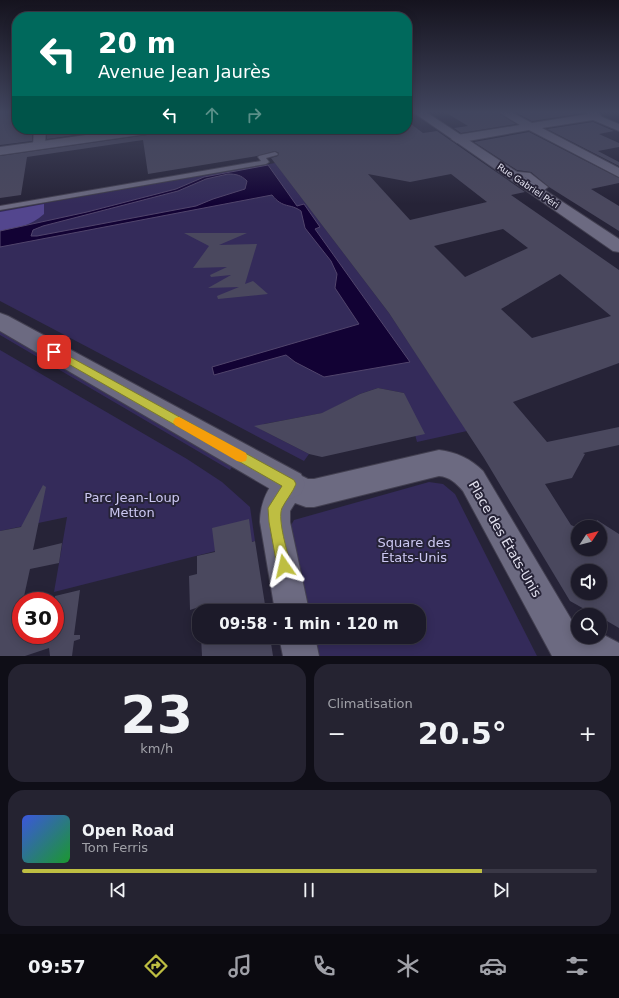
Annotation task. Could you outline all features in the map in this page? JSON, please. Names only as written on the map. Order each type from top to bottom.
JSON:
[{"type":"street","points":[[0,151],[53,143]]},
{"type":"street","name":"Rue Gabriel Péri","points":[[462,143],[619,247]]},
{"type":"street","points":[[560,143],[619,173]]},
{"type":"street","points":[[0,321],[290,484],[275,508],[275,522],[291,604]]},
{"type":"street","name":"Place des États-Unis","points":[[290,484],[306,493],[314,493],[439,463],[457,467],[473,481],[565,644]]},
{"type":"street","points":[[298,644],[301,656]]},
{"type":"street","points":[[565,644],[606,656]]},
{"type":"lane","points":[[0,208],[266,162],[261,157],[275,154]]},
{"type":"green space","points":[[275,163],[389,313],[467,431],[417,442],[404,393],[378,388],[360,394],[333,408],[333,411],[264,424],[261,429],[264,431],[309,454],[304,461],[0,301],[0,211]]},
{"type":"green space","points":[[0,331],[232,467],[230,470],[0,335]]},
{"type":"green space","name":"Parc Jean-Loup Metton","points":[[0,350],[187,459],[222,482],[250,507],[255,541],[54,592],[67,517],[0,531]]},
{"type":"green space","name":"Square des États-Unis","points":[[429,482],[443,484],[455,494],[537,656],[316,656],[313,644],[426,644],[426,604],[305,604],[289,529],[294,520]]},
{"type":"shaded area","points":[[268,165],[297,206],[304,204],[320,227],[315,229],[410,362],[324,377],[295,362],[286,355],[214,375],[212,367],[359,324],[335,288],[337,274],[331,261],[305,228],[301,211],[283,204],[272,195],[0,247],[0,231],[87,212],[176,189],[204,177]],"holes":[[[228,174],[240,176],[245,179],[247,181],[245,189],[196,206],[31,236],[33,230],[43,226],[178,191],[206,179]]]},
{"type":"shaded area","points":[[44,204],[44,214],[39,218],[29,224],[0,231],[0,212]]},
{"type":"building","points":[[0,143],[19,143],[0,145]]},
{"type":"building","points":[[94,143],[125,143],[27,157],[21,195],[0,198],[0,156]]},
{"type":"building","points":[[143,143],[454,143],[525,192],[511,195],[619,270],[619,363],[513,402],[547,442],[619,427],[619,445],[583,453],[585,454],[572,478],[545,484],[571,525],[571,556],[607,556],[607,526],[619,534],[619,628],[607,621],[607,608],[582,608],[570,601],[484,458],[389,313],[271,158],[278,156],[279,153],[275,151],[257,156],[148,174]],"holes":[[[368,174],[410,182],[451,174],[487,202],[410,220]],[[503,229],[528,248],[465,277],[434,246]],[[560,274],[611,316],[532,338],[501,309]]]},
{"type":"building","points":[[475,143],[550,143],[619,178],[619,183],[591,189],[619,206],[619,231],[549,187],[531,172],[517,170]]},
{"type":"building","points":[[573,143],[619,143],[619,147],[598,151],[619,162],[619,166]]},
{"type":"building","points":[[184,233],[247,233],[219,245],[257,244],[245,284],[253,281],[268,294],[218,299],[217,296],[239,287],[208,288],[231,275],[211,277],[210,275],[227,267],[193,268],[209,246]]},
{"type":"building","points":[[378,388],[404,393],[425,434],[322,457],[309,454],[254,426],[322,413],[360,394]]},
{"type":"building","points":[[43,485],[46,487],[33,550],[62,543],[59,563],[30,569],[25,592],[12,592],[12,644],[64,644],[64,594],[80,590],[74,635],[80,635],[80,639],[74,641],[72,656],[50,656],[49,648],[25,656],[0,656],[0,531],[21,527]]},
{"type":"building","points":[[249,519],[252,542],[255,541],[265,604],[192,604],[192,609],[190,610],[189,576],[197,574],[197,556],[215,552],[212,528]]},
{"type":"building","points":[[201,644],[271,644],[273,656],[202,656]]},
{"type":"slow traffic","points":[[179,422],[241,457]]},
{"type":"route","points":[[54,352],[290,484],[275,508],[275,522],[284,566]]}]
